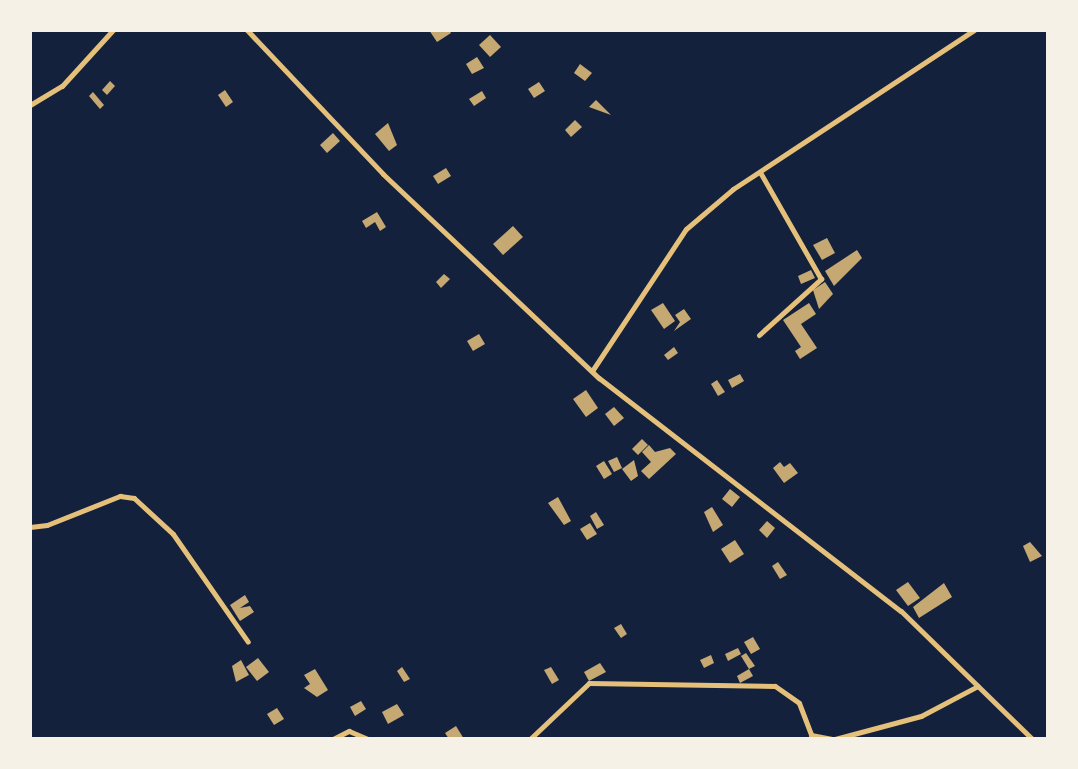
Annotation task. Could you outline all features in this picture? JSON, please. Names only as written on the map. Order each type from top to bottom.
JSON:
[{"type":"street","points":[[30,105],[62,86],[113,30]]},
{"type":"street","points":[[247,30],[382,174],[592,371],[901,611],[1032,739]]},
{"type":"street","points":[[592,371],[686,230],[733,189],[761,174],[974,30]]},
{"type":"street","points":[[759,335],[821,279],[761,174]]},
{"type":"street","points":[[30,527],[47,525],[120,496],[134,498],[173,534],[248,642]]},
{"type":"street","points":[[530,739],[589,683],[775,686],[799,704],[811,735],[833,739],[921,716],[978,686]]},
{"type":"street","points":[[333,739],[349,731],[368,739]]},
{"type":"building","points":[[429,30],[449,30],[451,33],[437,42]]},
{"type":"building","points":[[490,35],[501,47],[490,57],[479,45]]},
{"type":"building","points":[[477,57],[484,68],[472,74],[466,64]]},
{"type":"building","points":[[580,64],[592,73],[585,81],[574,73]]},
{"type":"building","points":[[110,81],[115,86],[107,95],[102,90]]},
{"type":"building","points":[[539,82],[545,91],[534,98],[528,89]]},
{"type":"building","points":[[225,90],[233,102],[226,107],[218,95]]},
{"type":"building","points":[[482,91],[486,98],[474,106],[469,99]]},
{"type":"building","points":[[93,92],[104,105],[100,109],[89,96]]},
{"type":"building","points":[[596,100],[611,115],[589,107]]},
{"type":"building","points":[[575,120],[582,127],[571,137],[565,130]]},
{"type":"building","points":[[388,123],[397,145],[389,151],[375,134]]},
{"type":"building","points":[[333,133],[340,141],[327,153],[320,145]]},
{"type":"building","points":[[446,168],[451,176],[438,184],[433,176]]},
{"type":"building","points":[[377,212],[386,227],[380,231],[375,222],[366,228],[362,221]]},
{"type":"building","points":[[513,226],[523,237],[503,255],[493,244]]},
{"type":"building","points":[[827,238],[835,253],[822,260],[813,245]]},
{"type":"building","points":[[857,250],[862,258],[834,286],[825,271]]},
{"type":"building","points":[[811,270],[815,278],[801,284],[798,276]]},
{"type":"building","points":[[444,274],[450,279],[441,288],[436,282]]},
{"type":"building","points":[[825,282],[833,294],[819,309],[813,290]]},
{"type":"building","points":[[663,303],[675,321],[664,329],[651,310]]},
{"type":"building","points":[[809,303],[816,314],[801,324],[817,348],[800,359],[795,351],[801,347],[783,320]]},
{"type":"building","points":[[684,309],[691,319],[674,331],[680,322],[675,315]]},
{"type":"building","points":[[479,334],[485,344],[473,351],[467,341]]},
{"type":"building","points":[[674,347],[678,353],[668,360],[664,355]]},
{"type":"building","points":[[740,374],[744,381],[732,388],[728,380]]},
{"type":"building","points":[[717,380],[725,392],[718,396],[711,384]]},
{"type":"building","points":[[586,390],[598,408],[586,417],[573,399]]},
{"type":"building","points":[[614,407],[624,418],[614,426],[605,414]]},
{"type":"building","points":[[642,439],[648,445],[638,455],[632,449]]},
{"type":"building","points":[[649,445],[655,452],[670,448],[676,454],[649,479],[641,471],[651,462],[642,452]]},
{"type":"building","points":[[617,457],[622,468],[614,472],[608,461]]},
{"type":"building","points":[[634,460],[638,476],[631,481],[622,469]]},
{"type":"building","points":[[604,461],[612,474],[604,479],[596,466]]},
{"type":"building","points":[[780,462],[784,467],[790,463],[798,473],[784,483],[773,468]]},
{"type":"building","points":[[730,489],[740,497],[732,507],[722,499]]},
{"type":"building","points":[[558,497],[571,521],[564,525],[548,503]]},
{"type":"building","points":[[712,507],[723,525],[713,532],[704,512]]},
{"type":"building","points":[[596,512],[604,525],[597,529],[590,516]]},
{"type":"building","points":[[767,521],[775,528],[767,538],[759,530]]},
{"type":"building","points":[[590,523],[597,534],[587,540],[580,529]]},
{"type":"building","points":[[735,540],[744,554],[730,563],[721,549]]},
{"type":"building","points":[[1030,542],[1042,556],[1030,562],[1023,546]]},
{"type":"building","points":[[778,562],[787,575],[780,579],[772,566]]},
{"type":"building","points":[[908,582],[920,598],[908,606],[896,590]]},
{"type":"building","points":[[944,583],[952,597],[919,618],[913,607]]},
{"type":"building","points":[[245,595],[249,602],[240,608],[250,606],[254,612],[240,621],[230,605]]},
{"type":"building","points":[[621,624],[627,634],[621,638],[614,628]]},
{"type":"building","points":[[753,637],[760,649],[751,654],[744,642]]},
{"type":"building","points":[[738,648],[741,654],[728,661],[725,654]]},
{"type":"building","points":[[746,653],[755,666],[749,669],[741,656]]},
{"type":"building","points":[[711,655],[714,663],[704,668],[700,660]]},
{"type":"building","points":[[258,658],[269,672],[257,681],[246,667]]},
{"type":"building","points":[[241,660],[249,675],[236,682],[232,666]]},
{"type":"building","points":[[600,663],[606,672],[589,681],[584,672]]},
{"type":"building","points":[[402,667],[410,679],[404,682],[397,671]]},
{"type":"building","points":[[551,667],[559,680],[552,684],[544,670]]},
{"type":"building","points":[[315,669],[328,690],[317,697],[304,688],[310,684],[304,675]]},
{"type":"building","points":[[749,669],[753,676],[740,683],[737,676]]},
{"type":"building","points":[[361,701],[366,709],[355,716],[350,707]]},
{"type":"building","points":[[397,704],[404,715],[388,724],[382,712]]},
{"type":"building","points":[[277,708],[284,719],[274,725],[267,714]]},
{"type":"building","points":[[456,726],[464,739],[449,739],[445,733]]}]
